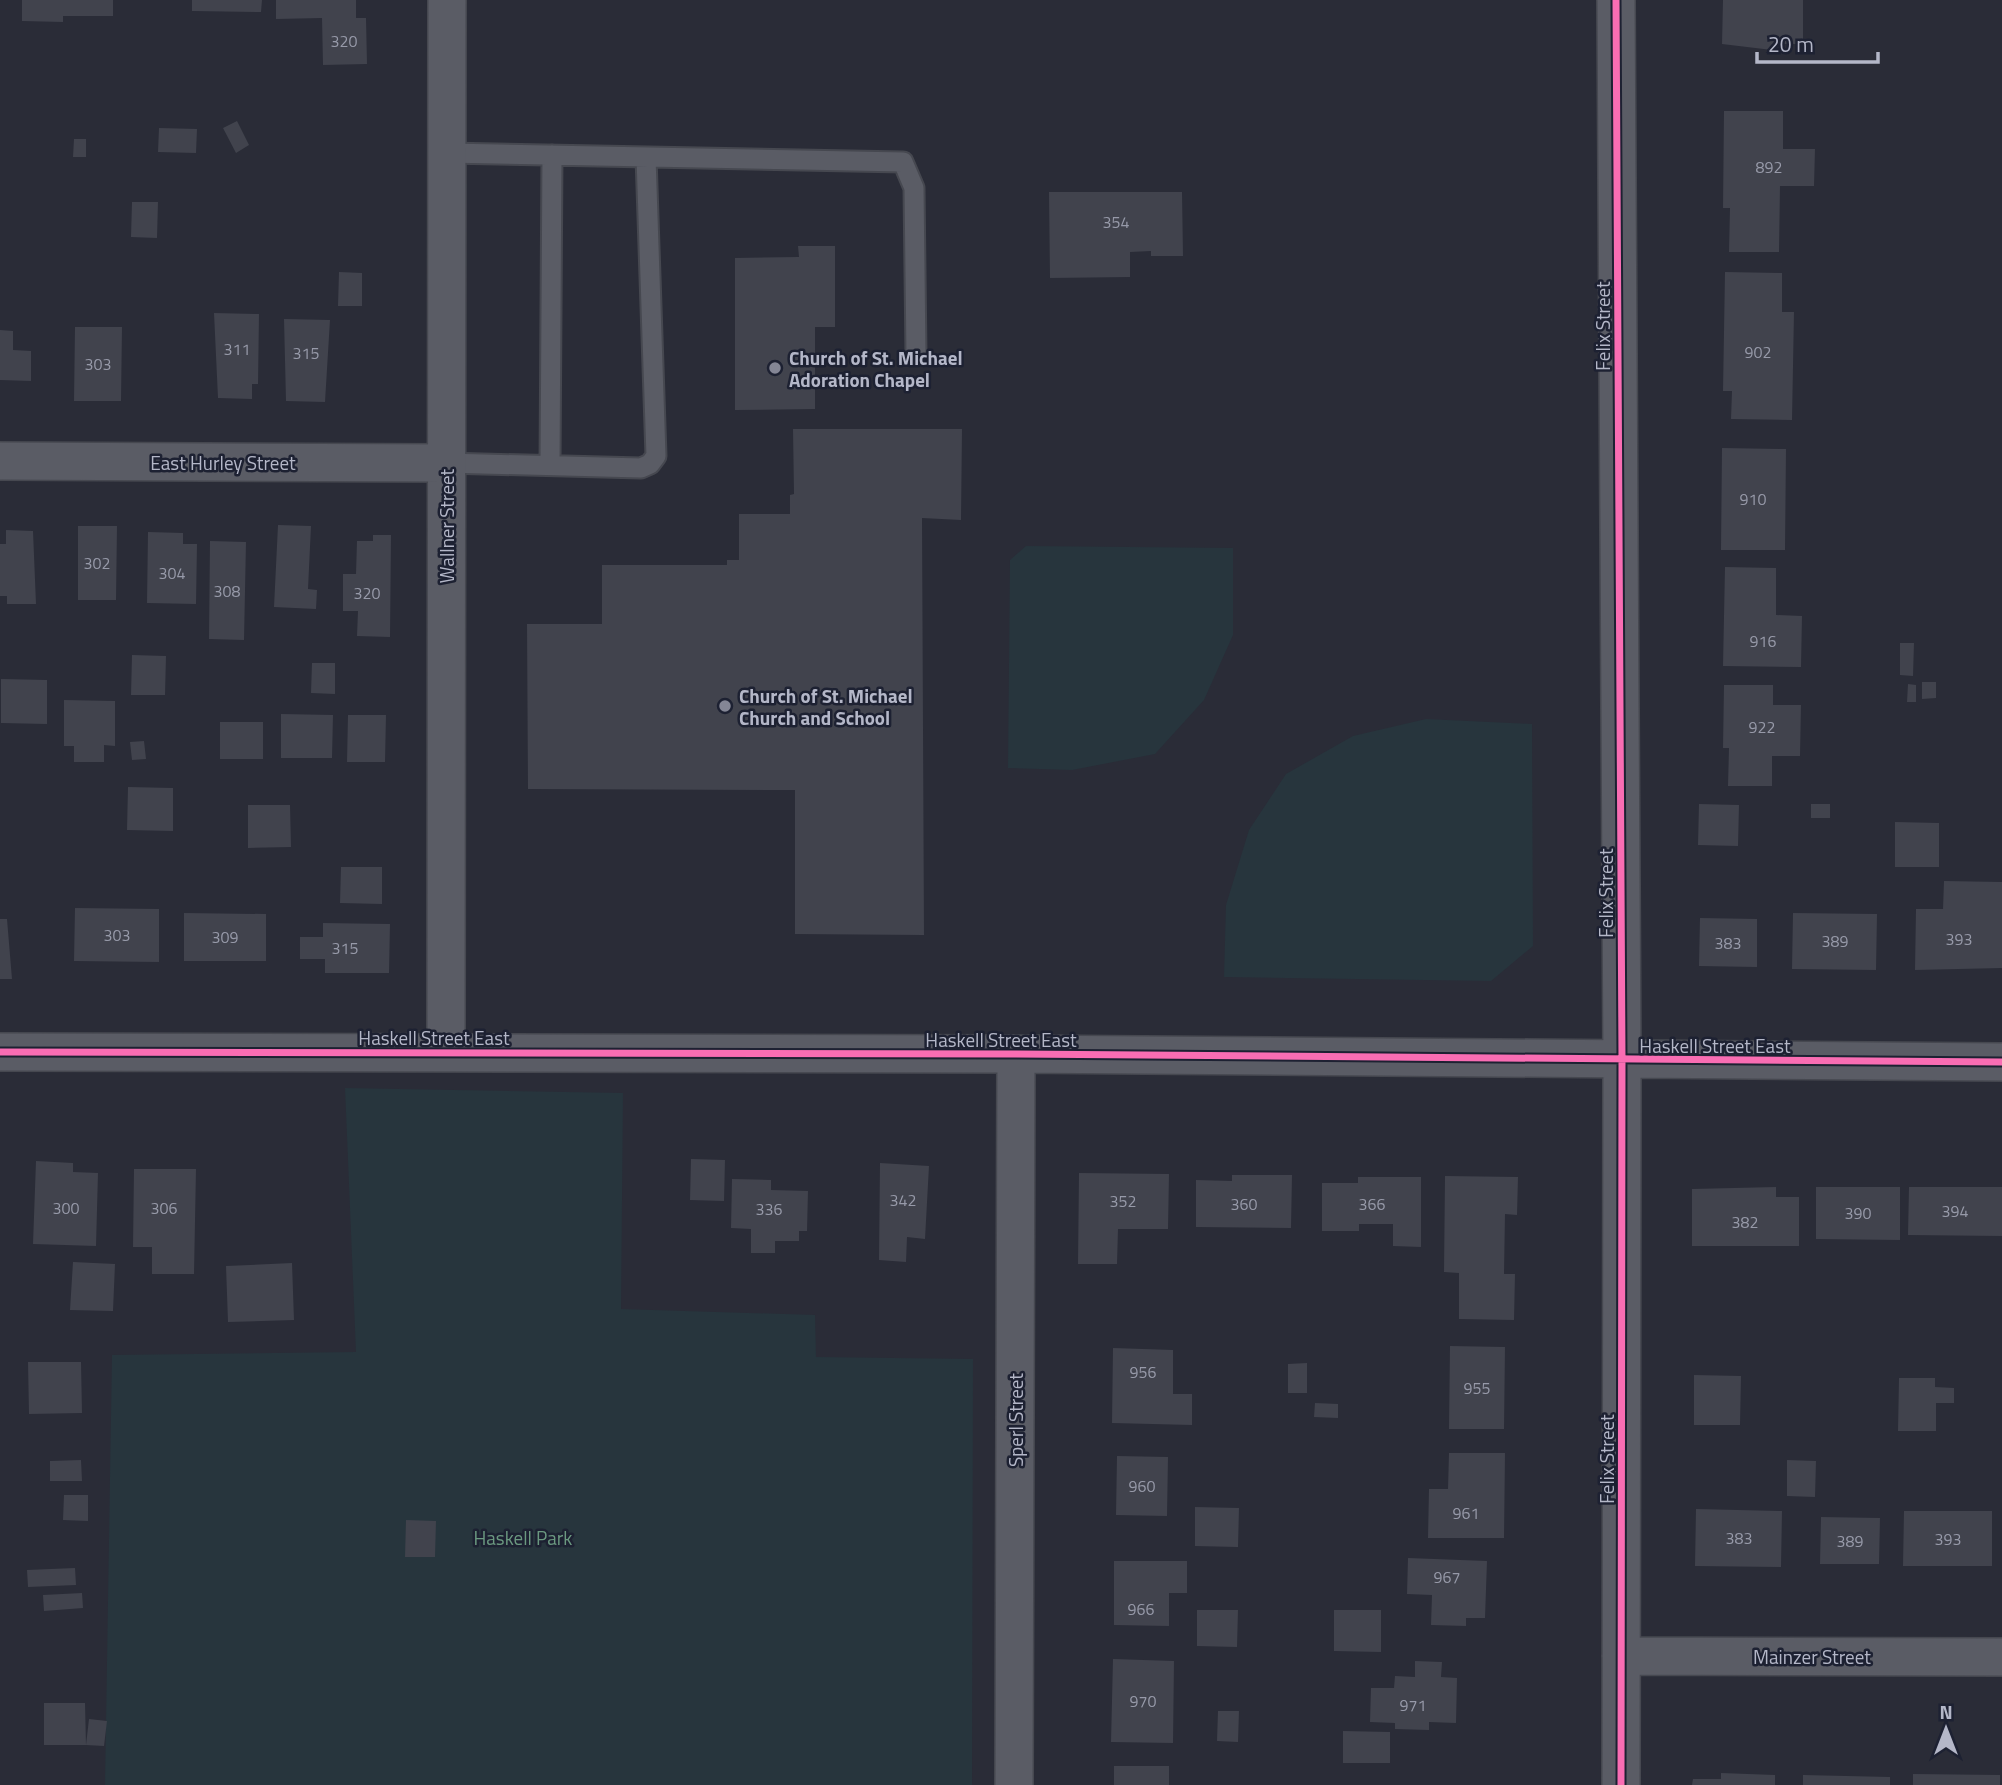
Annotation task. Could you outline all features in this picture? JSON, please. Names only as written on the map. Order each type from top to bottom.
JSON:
[{"type":"street","name":"Wallner Street","points":[[446,1052],[447,0]]},
{"type":"street","name":"Felix Street","points":[[1616,0],[1622,1060],[1621,1785]]},
{"type":"street","name":"East Hurley Street","points":[[0,461],[446,463]]},
{"type":"street","name":"Haskell Street East","points":[[0,1052],[1016,1054],[2002,1062]]},
{"type":"street","name":"Sperl Street","points":[[1014,1785],[1016,1054]]},
{"type":"street","name":"Mainzer Street","points":[[1621,1656],[2002,1657]]},
{"type":"lane","points":[[447,153],[903,162],[914,188],[916,355]]},
{"type":"lane","points":[[550,465],[552,155]]},
{"type":"lane","points":[[446,463],[641,468],[650,464],[656,456],[646,158]]},
{"type":"green space","points":[[1026,546],[1233,548],[1233,635],[1204,700],[1155,754],[1072,770],[1008,768],[1010,560]]},
{"type":"green space","points":[[1426,719],[1532,724],[1533,946],[1491,981],[1224,977],[1226,905],[1249,830],[1286,774],[1353,736]]},
{"type":"green space","name":"Haskell Park","points":[[345,1088],[623,1093],[621,1309],[815,1315],[816,1357],[973,1359],[972,1785],[105,1785],[112,1355],[356,1352]]},
{"type":"building","points":[[22,0],[113,0],[113,16],[63,16],[63,22],[22,21]]},
{"type":"building","points":[[192,0],[262,0],[261,12],[192,11]]},
{"type":"building","points":[[276,0],[356,0],[356,18],[366,18],[367,64],[323,65],[322,18],[276,19]]},
{"type":"building","points":[[1723,0],[1803,0],[1803,44],[1772,44],[1772,50],[1722,44]]},
{"type":"building","points":[[1724,111],[1783,111],[1783,149],[1815,149],[1814,186],[1780,186],[1779,252],[1729,252],[1730,208],[1723,208]]},
{"type":"building","points":[[237,121],[249,145],[236,153],[223,128]]},
{"type":"building","points":[[159,128],[197,129],[196,153],[158,152]]},
{"type":"building","points":[[74,139],[86,139],[86,157],[73,157]]},
{"type":"building","points":[[1049,192],[1182,192],[1183,256],[1151,256],[1151,251],[1130,252],[1130,277],[1050,278]]},
{"type":"building","points":[[132,202],[158,202],[157,238],[131,237]]},
{"type":"building","name":"Church of St. Michael Adoration Chapel","points":[[798,246],[835,246],[835,327],[815,327],[815,409],[735,410],[735,258],[799,257]]},
{"type":"building","points":[[339,272],[362,273],[362,306],[338,306]]},
{"type":"building","points":[[1725,272],[1782,273],[1782,312],[1794,312],[1792,420],[1731,419],[1732,391],[1723,391]]},
{"type":"building","points":[[214,313],[259,314],[258,384],[252,384],[252,399],[218,398]]},
{"type":"building","points":[[284,319],[330,320],[325,402],[286,401]]},
{"type":"building","points":[[75,327],[122,327],[121,401],[74,401]]},
{"type":"building","points":[[0,330],[13,331],[13,350],[31,351],[31,381],[0,380]]},
{"type":"building","name":"Church of St. Michael Church and School","points":[[793,429],[962,429],[961,520],[922,518],[924,935],[795,934],[795,790],[528,789],[527,624],[602,624],[602,565],[727,565],[727,560],[739,560],[739,514],[790,514],[790,495],[794,494]]},
{"type":"building","points":[[1722,448],[1786,449],[1785,550],[1721,550]]},
{"type":"building","points":[[278,525],[311,526],[308,589],[317,590],[316,609],[274,607]]},
{"type":"building","points":[[78,526],[117,526],[116,600],[78,600]]},
{"type":"building","points":[[6,530],[33,531],[36,604],[7,604],[7,596],[0,596],[0,544],[6,544]]},
{"type":"building","points":[[148,532],[183,533],[183,544],[197,544],[196,604],[147,603]]},
{"type":"building","points":[[373,535],[391,535],[390,637],[357,636],[358,611],[343,611],[343,574],[356,574],[357,541],[373,541]]},
{"type":"building","points":[[210,541],[246,542],[244,640],[209,639]]},
{"type":"building","points":[[1725,567],[1776,568],[1776,615],[1802,616],[1801,667],[1723,666]]},
{"type":"building","points":[[1900,643],[1914,643],[1913,676],[1900,675]]},
{"type":"building","points":[[132,655],[166,656],[165,695],[131,695]]},
{"type":"building","points":[[312,663],[335,663],[335,694],[311,693]]},
{"type":"building","points":[[1,679],[47,680],[47,724],[1,723]]},
{"type":"building","points":[[1922,682],[1936,682],[1936,698],[1922,699]]},
{"type":"building","points":[[1908,684],[1916,685],[1916,702],[1907,702]]},
{"type":"building","points":[[1724,685],[1773,685],[1773,705],[1801,705],[1800,756],[1772,756],[1772,786],[1728,786],[1729,748],[1723,748]]},
{"type":"building","points":[[64,700],[115,701],[115,746],[104,745],[104,762],[74,762],[74,746],[64,746]]},
{"type":"building","points":[[281,714],[333,715],[332,758],[281,758]]},
{"type":"building","points":[[348,715],[386,715],[385,762],[347,762]]},
{"type":"building","points":[[220,722],[263,722],[263,759],[220,759]]},
{"type":"building","points":[[144,741],[146,759],[132,760],[130,742]]},
{"type":"building","points":[[128,787],[173,788],[173,831],[127,830]]},
{"type":"building","points":[[1699,804],[1739,805],[1738,846],[1698,845]]},
{"type":"building","points":[[1811,804],[1830,804],[1830,818],[1811,818]]},
{"type":"building","points":[[248,805],[290,805],[291,847],[248,848]]},
{"type":"building","points":[[1895,822],[1939,823],[1939,867],[1895,867]]},
{"type":"building","points":[[341,867],[382,867],[382,904],[340,903]]},
{"type":"building","points":[[1944,881],[2002,882],[2002,968],[1915,970],[1916,909],[1943,909]]},
{"type":"building","points":[[75,908],[159,909],[159,962],[74,961]]},
{"type":"building","points":[[184,913],[266,914],[266,961],[184,961]]},
{"type":"building","points":[[1793,913],[1877,914],[1876,970],[1792,969]]},
{"type":"building","points":[[1700,918],[1757,919],[1757,967],[1699,966]]},
{"type":"building","points":[[0,919],[7,919],[12,979],[0,979]]},
{"type":"building","points":[[323,923],[390,924],[389,973],[325,973],[325,959],[300,959],[300,937],[323,937]]},
{"type":"building","points":[[691,1159],[725,1160],[724,1201],[690,1200]]},
{"type":"building","points":[[36,1161],[73,1163],[73,1172],[98,1173],[96,1246],[33,1244]]},
{"type":"building","points":[[880,1163],[929,1166],[925,1239],[907,1237],[906,1262],[879,1260]]},
{"type":"building","points":[[134,1169],[196,1169],[194,1274],[152,1274],[152,1247],[133,1247]]},
{"type":"building","points":[[1079,1173],[1169,1174],[1168,1229],[1118,1229],[1117,1264],[1078,1264]]},
{"type":"building","points":[[1232,1175],[1292,1175],[1291,1228],[1196,1227],[1196,1180],[1232,1181]]},
{"type":"building","points":[[1445,1176],[1518,1177],[1517,1215],[1505,1214],[1504,1274],[1515,1274],[1514,1320],[1459,1319],[1459,1273],[1444,1272]]},
{"type":"building","points":[[1358,1177],[1421,1177],[1421,1247],[1393,1246],[1393,1224],[1359,1224],[1359,1231],[1322,1231],[1322,1183],[1358,1183]]},
{"type":"building","points":[[732,1179],[771,1180],[771,1190],[808,1191],[807,1231],[799,1231],[799,1241],[775,1241],[775,1253],[751,1253],[751,1229],[731,1228]]},
{"type":"building","points":[[1776,1187],[1776,1197],[1799,1197],[1799,1246],[1692,1246],[1692,1189]]},
{"type":"building","points":[[1816,1187],[1900,1187],[1900,1240],[1816,1239]]},
{"type":"building","points":[[1909,1187],[2002,1187],[2002,1236],[1908,1235]]},
{"type":"building","points":[[73,1262],[115,1264],[113,1311],[70,1310]]},
{"type":"building","points":[[292,1263],[294,1320],[228,1322],[226,1266]]},
{"type":"building","points":[[1450,1346],[1505,1347],[1504,1429],[1449,1429]]},
{"type":"building","points":[[1113,1348],[1173,1350],[1173,1394],[1192,1394],[1192,1425],[1112,1423]]},
{"type":"building","points":[[28,1362],[81,1362],[82,1413],[29,1414]]},
{"type":"building","points":[[1307,1363],[1307,1393],[1288,1393],[1288,1364]]},
{"type":"building","points":[[1694,1375],[1741,1376],[1740,1425],[1694,1425]]},
{"type":"building","points":[[1899,1378],[1935,1378],[1935,1387],[1954,1388],[1954,1403],[1936,1403],[1936,1431],[1898,1431]]},
{"type":"building","points":[[1315,1403],[1338,1404],[1338,1418],[1314,1417]]},
{"type":"building","points":[[1449,1453],[1505,1453],[1504,1538],[1428,1538],[1429,1489],[1448,1489]]},
{"type":"building","points":[[1117,1456],[1168,1457],[1167,1516],[1116,1515]]},
{"type":"building","points":[[81,1460],[82,1481],[50,1481],[50,1461]]},
{"type":"building","points":[[1787,1460],[1816,1461],[1815,1497],[1787,1496]]},
{"type":"building","points":[[64,1495],[88,1495],[88,1521],[63,1520]]},
{"type":"building","points":[[1195,1507],[1239,1508],[1238,1547],[1195,1546]]},
{"type":"building","points":[[1696,1509],[1782,1511],[1781,1567],[1695,1566]]},
{"type":"building","points":[[1904,1511],[1992,1511],[1992,1566],[1903,1566]]},
{"type":"building","points":[[1821,1517],[1880,1518],[1879,1564],[1820,1564]]},
{"type":"building","name":"Haskell Park","points":[[406,1520],[436,1521],[435,1557],[405,1557]]},
{"type":"building","points":[[1408,1558],[1487,1561],[1485,1618],[1466,1618],[1466,1626],[1431,1625],[1432,1595],[1407,1594]]},
{"type":"building","points":[[1114,1561],[1187,1561],[1187,1593],[1169,1593],[1169,1626],[1114,1625]]},
{"type":"building","points":[[75,1568],[76,1585],[28,1587],[27,1570]]},
{"type":"building","points":[[82,1593],[83,1608],[44,1611],[43,1595]]},
{"type":"building","points":[[1197,1610],[1238,1610],[1237,1647],[1197,1646]]},
{"type":"building","points":[[1334,1610],[1381,1610],[1381,1652],[1334,1651]]},
{"type":"building","points":[[1113,1659],[1174,1661],[1173,1743],[1111,1742]]},
{"type":"building","points":[[1415,1661],[1442,1662],[1441,1677],[1457,1678],[1456,1723],[1429,1722],[1429,1730],[1395,1729],[1395,1723],[1370,1722],[1371,1688],[1394,1688],[1395,1676],[1415,1677]]},
{"type":"building","points":[[44,1703],[85,1703],[86,1745],[44,1745]]},
{"type":"building","points":[[1218,1711],[1239,1711],[1238,1742],[1217,1741]]},
{"type":"building","points":[[89,1719],[107,1721],[104,1746],[86,1745]]},
{"type":"building","points":[[1343,1731],[1390,1732],[1390,1763],[1343,1763]]},
{"type":"building","points":[[1114,1766],[1169,1766],[1169,1785],[1114,1785]]},
{"type":"building","points":[[1721,1773],[1775,1775],[1775,1785],[1692,1785],[1693,1779],[1721,1779]]},
{"type":"building","points":[[1913,1774],[2000,1775],[2000,1785],[1913,1785]]},
{"type":"building","points":[[1803,1775],[1890,1777],[1890,1785],[1803,1785]]},
{"type":"cycle path","points":[[1616,0],[1622,1060],[1621,1785]]},
{"type":"cycle path","points":[[0,1052],[1016,1054],[2002,1062]]},
{"type":"place","name":"Church of St. Michael Adoration Chapel","points":[[775,368]]},
{"type":"place","name":"Church of St. Michael Church and School","points":[[725,706]]}]
